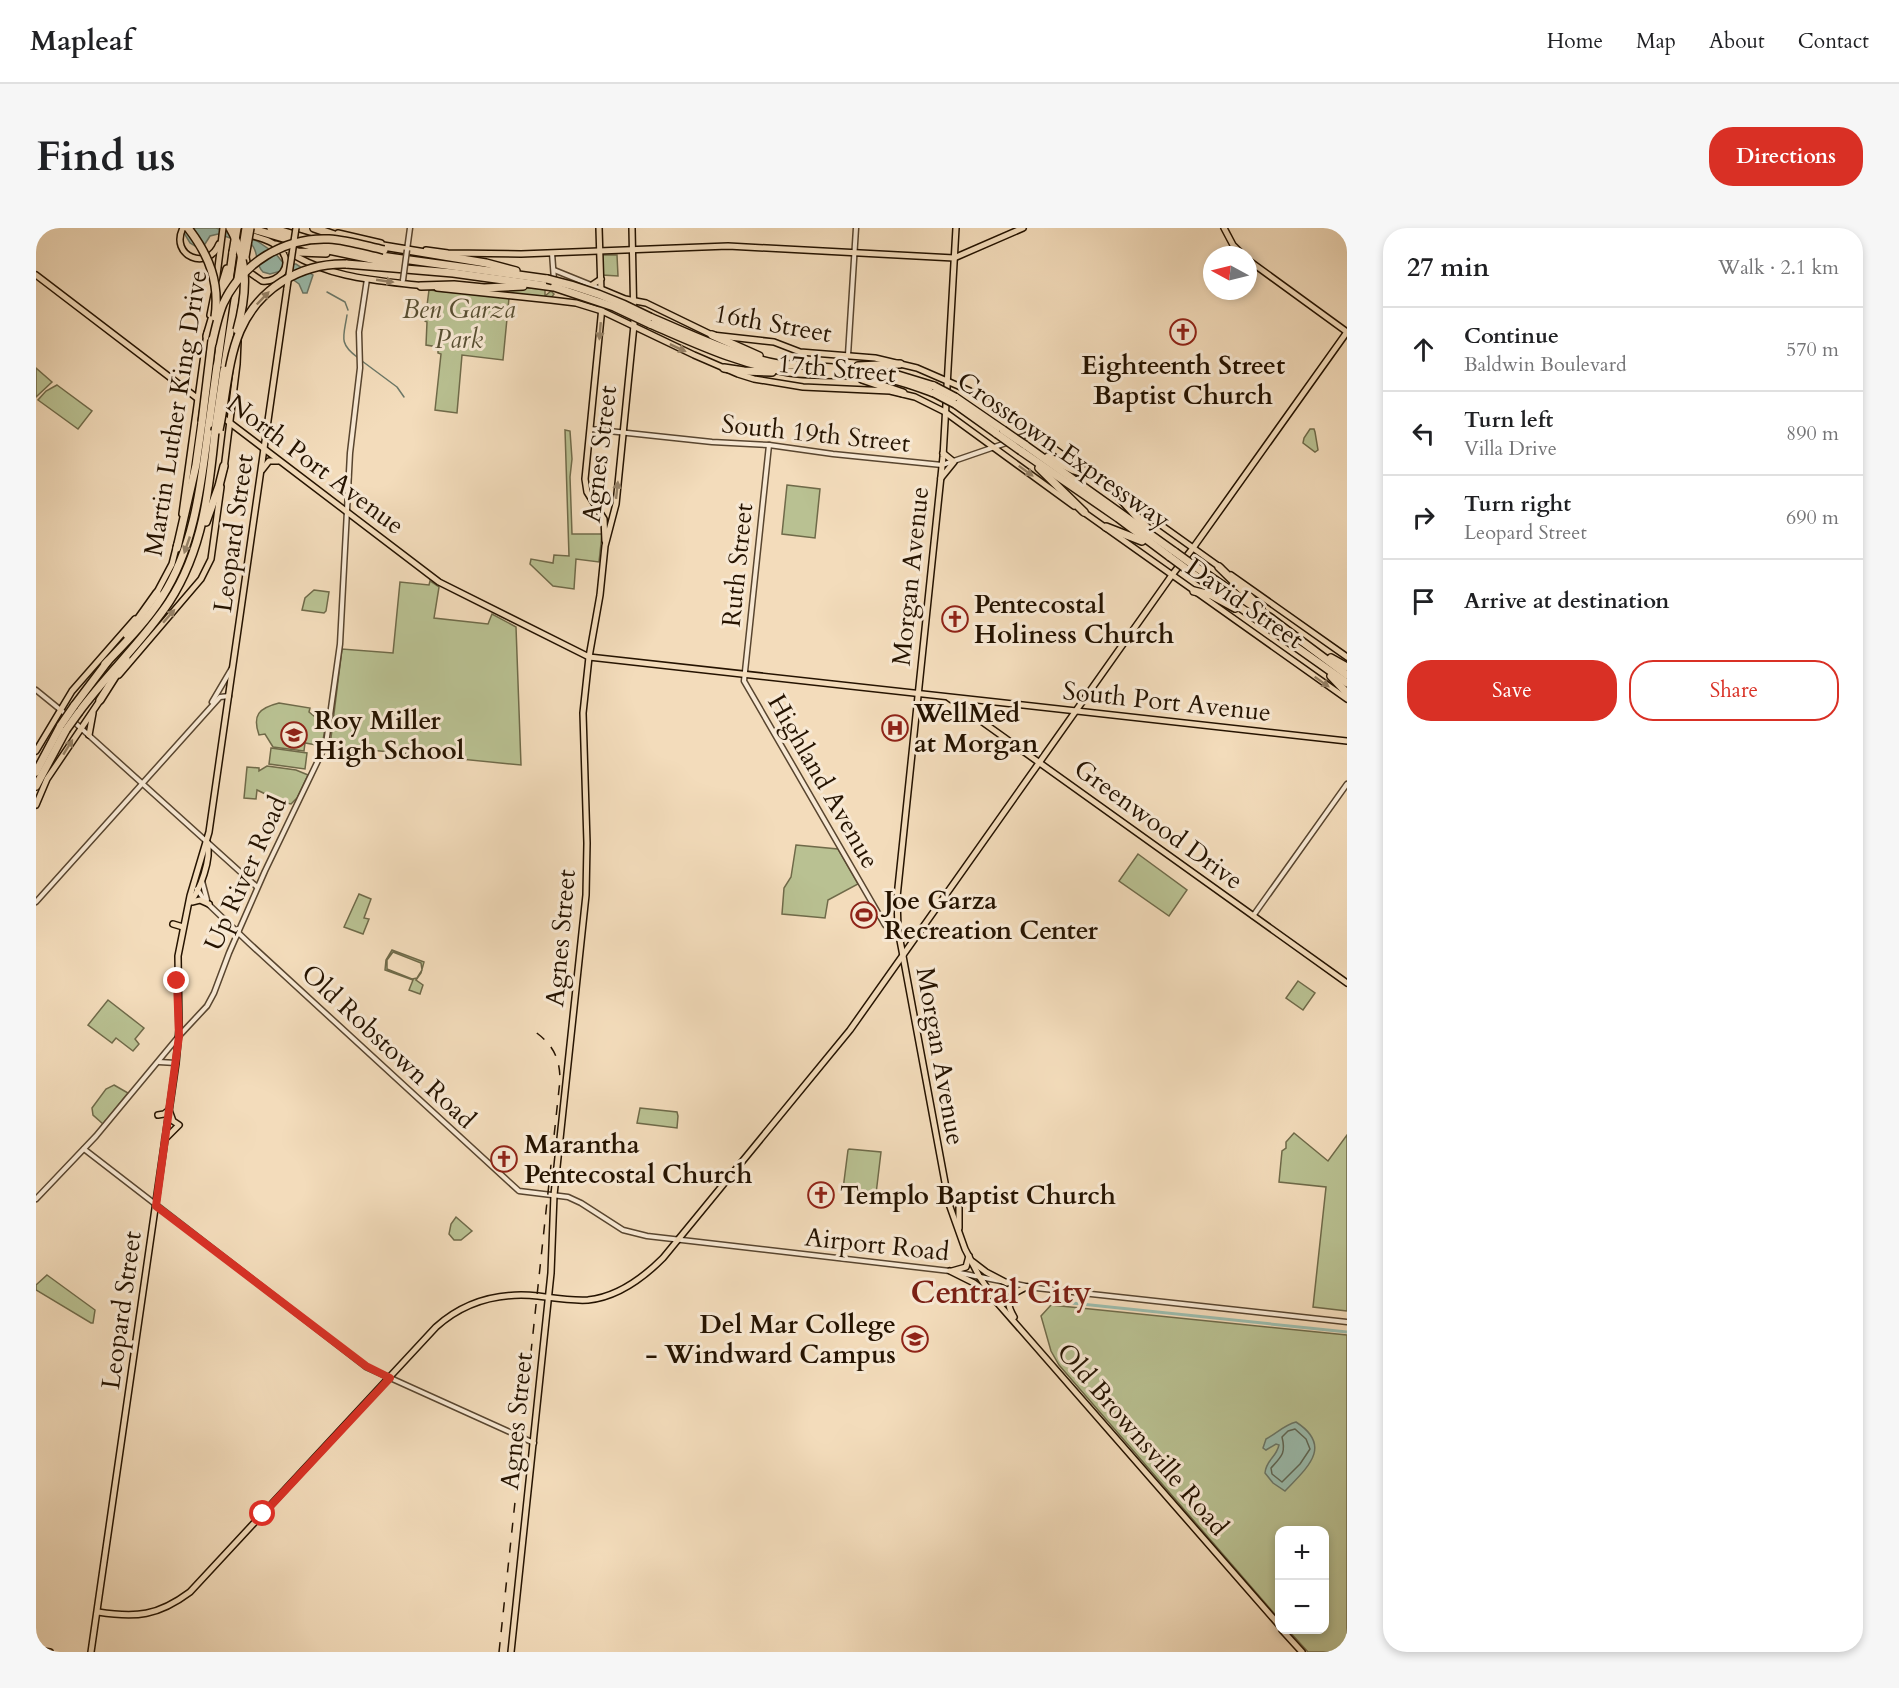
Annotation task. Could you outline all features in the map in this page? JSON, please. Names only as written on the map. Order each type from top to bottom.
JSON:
[{"type":"highway","points":[[105,664],[152,612],[174,576],[188,544],[200,488],[217,299],[215,280],[205,253],[188,228]]},
{"type":"highway","points":[[194,553],[204,517],[217,431],[246,288],[244,262],[230,228]]},
{"type":"highway","points":[[207,336],[230,266],[237,228]]},
{"type":"highway","points":[[177,548],[205,423],[221,368],[249,228],[372,260],[453,273]]},
{"type":"highway","name":"Crosstown Expressway","points":[[271,228],[314,241],[381,256],[581,288],[622,303],[650,321]]},
{"type":"highway","points":[[314,228],[364,243],[472,261],[546,284]]},
{"type":"highway","points":[[212,344],[218,319],[229,294],[248,270],[265,256],[290,244],[313,240],[338,240],[384,250],[472,261]]},
{"type":"highway","points":[[276,245],[298,252],[341,253]]},
{"type":"highway","points":[[232,358],[245,320],[259,301],[284,280],[305,270],[324,265],[346,264],[453,273],[546,284]]},
{"type":"highway","points":[[217,431],[230,266]]},
{"type":"highway","points":[[421,286],[454,285],[484,288],[546,284]]},
{"type":"highway","name":"Crosstown Expressway","points":[[546,284],[614,306],[749,358],[792,369],[838,371],[896,380],[934,390],[955,400],[1118,519],[1170,555],[1272,619],[1347,675]]},
{"type":"highway","points":[[712,335],[792,369]]},
{"type":"highway","points":[[838,371],[900,364]]},
{"type":"highway","points":[[724,368],[744,371],[792,369]]},
{"type":"highway","points":[[838,371],[903,393]]},
{"type":"highway","points":[[1025,450],[1092,476]]},
{"type":"highway","points":[[1025,450],[1084,512]]},
{"type":"highway","name":"Crosstown Expressway","points":[[1025,450],[1159,541],[1170,555]]},
{"type":"highway","points":[[100,700],[129,654],[175,591],[194,553],[215,500],[224,466]]},
{"type":"highway","points":[[1113,490],[1159,541]]},
{"type":"highway","points":[[1106,527],[1136,538],[1170,555]]},
{"type":"highway","points":[[1219,567],[1272,619]]},
{"type":"highway","name":"Crosstown Expressway","points":[[1191,568],[1347,683]]},
{"type":"highway","points":[[1194,591],[1211,595],[1263,622]]},
{"type":"highway","points":[[36,772],[105,664],[157,593]]},
{"type":"highway","points":[[76,709],[153,623]]},
{"type":"highway","points":[[1306,644],[1347,667]]},
{"type":"highway","points":[[1312,657],[1347,693]]},
{"type":"highway","points":[[36,786],[64,728]]},
{"type":"main road","points":[[183,228],[180,236],[182,248],[192,257],[201,259],[208,257],[217,249],[222,228]]},
{"type":"main road","name":"Martin Luther King Drive","points":[[36,751],[66,699],[157,593],[170,570],[177,548],[222,228]]},
{"type":"main road","points":[[230,228],[276,245],[324,270],[367,279],[576,303],[602,310],[665,342],[724,368]]},
{"type":"main road","points":[[36,805],[47,779],[100,700],[201,579],[211,559],[237,364],[241,293],[249,228]]},
{"type":"main road","name":"Leopard Street","points":[[91,1652],[176,1063],[179,1036],[177,974],[183,927],[208,848],[222,695],[233,667],[296,228]]},
{"type":"main road","points":[[314,228],[408,248],[448,253],[552,253],[728,246],[954,258],[1023,228]]},
{"type":"main road","points":[[599,228],[602,310],[585,479],[590,498],[604,519],[605,546]]},
{"type":"main road","name":"Agnes Street","points":[[511,1652],[534,1443],[548,1298],[554,1195],[586,895],[587,849],[582,724],[605,546],[616,504],[634,325],[632,228]]},
{"type":"main road","name":"Morgan Avenue","points":[[956,228],[942,465],[916,694],[897,897],[898,930],[949,1204],[979,1276]]},
{"type":"main road","points":[[1224,228],[1235,246]]},
{"type":"main road","points":[[246,258],[251,274],[265,282],[272,281],[280,276],[285,269],[286,262],[283,253],[276,245]]},
{"type":"main road","points":[[98,1612],[140,1616],[168,1607],[190,1592],[436,1327],[463,1307],[489,1298],[510,1295],[589,1300],[633,1284],[648,1273],[678,1240],[850,1030],[1347,332],[1257,267]]},
{"type":"main road","name":"North Port Avenue","points":[[36,275],[443,584],[589,657]]},
{"type":"main road","points":[[592,285],[600,279]]},
{"type":"main road","points":[[601,293],[610,293],[635,301]]},
{"type":"main road","name":"16th Street","points":[[635,301],[646,303],[712,335],[774,342],[800,352],[875,358],[947,380],[970,391],[1347,657]]},
{"type":"main road","points":[[643,329],[642,307],[646,303]]},
{"type":"main road","points":[[626,321],[634,318]]},
{"type":"main road","name":"17th Street","points":[[724,368],[773,383],[903,393],[945,412]]},
{"type":"main road","points":[[201,383],[203,392],[224,408],[230,408],[232,404]]},
{"type":"main road","name":"David Street","points":[[945,412],[1347,699]]},
{"type":"main road","points":[[228,438],[233,432],[242,432]]},
{"type":"main road","points":[[940,480],[954,462],[943,453]]},
{"type":"main road","points":[[260,481],[263,469],[269,461],[276,460],[284,464]]},
{"type":"main road","name":"South Port Avenue","points":[[589,657],[1347,741]]},
{"type":"main road","name":"Greenwood Drive","points":[[948,697],[1347,983]]},
{"type":"main road","points":[[66,699],[67,709],[77,718],[88,717]]},
{"type":"main road","points":[[89,735],[93,710]]},
{"type":"main road","name":"Leopard Street","points":[[190,903],[200,890],[197,880]]},
{"type":"main road","points":[[190,903],[200,900],[209,904]]},
{"type":"main road","points":[[173,924],[183,927]]},
{"type":"main road","points":[[158,1115],[169,1110],[173,1121],[179,1125],[165,1140]]},
{"type":"main road","points":[[959,1208],[959,1232]]},
{"type":"main road","points":[[951,1271],[963,1269],[970,1258],[986,1272],[1007,1283]]},
{"type":"main road","points":[[951,1271],[974,1283],[995,1300]]},
{"type":"main road","name":"Old Brownsville Road","points":[[979,1276],[995,1300],[1275,1621]]},
{"type":"main road","points":[[1023,1331],[1008,1304],[1012,1295],[1027,1287]]},
{"type":"main road","name":"Old Brownsville Road","points":[[1286,1634],[1299,1650]]},
{"type":"main road","points":[[36,1650],[50,1652]]},
{"type":"street","points":[[403,282],[410,228]]},
{"type":"street","points":[[848,355],[856,228]]},
{"type":"street","points":[[551,300],[555,295],[552,253]]},
{"type":"street","points":[[554,270],[592,285],[601,293]]},
{"type":"street","name":"Up River Road","points":[[36,1199],[84,1149],[207,1006],[257,887],[326,744],[340,645],[350,453],[360,368],[359,332],[367,279]]},
{"type":"street","name":"South 19th Street","points":[[590,429],[769,445],[942,465],[1032,433]]},
{"type":"street","name":"Ruth Street","points":[[748,688],[744,681],[769,445]]},
{"type":"street","points":[[36,902],[222,695],[229,670],[233,667]]},
{"type":"street","name":"Highland Avenue","points":[[748,688],[885,925],[890,929],[898,930]]},
{"type":"street","points":[[36,690],[81,727],[257,887]]},
{"type":"street","points":[[1253,916],[1347,784]]},
{"type":"street","name":"Old Robstown Road","points":[[200,890],[209,904],[238,932],[516,1190],[554,1195]]},
{"type":"street","points":[[156,1064],[176,1063]]},
{"type":"street","points":[[84,1149],[366,1366],[534,1443]]},
{"type":"street","name":"Airport Road","points":[[554,1195],[568,1197],[581,1203],[609,1222],[630,1232],[678,1240],[951,1271],[1027,1287],[1347,1322]]},
{"type":"green space","points":[[602,255],[617,255],[618,276],[602,275]]},
{"type":"green space","points":[[507,287],[545,289],[545,296],[551,291],[554,294],[551,298],[507,293]]},
{"type":"green space","name":"Ben Garza Park","points":[[429,290],[509,298],[503,360],[462,355],[457,413],[435,410],[441,354],[438,353],[438,347],[426,345],[427,322],[425,321]]},
{"type":"green space","points":[[36,368],[52,382],[36,397]]},
{"type":"green space","points":[[57,385],[92,411],[78,429],[38,400],[46,391]]},
{"type":"green space","points":[[1310,429],[1314,429],[1315,432],[1318,450],[1315,452],[1303,443]]},
{"type":"green space","points":[[565,430],[570,431],[572,459],[570,477],[572,534],[602,534],[599,562],[576,559],[574,589],[553,586],[530,564],[531,559],[553,563],[554,555],[569,556]]},
{"type":"green space","points":[[787,485],[820,489],[815,538],[782,534]]},
{"type":"green space","points":[[430,581],[439,587],[434,618],[488,624],[492,614],[516,627],[521,765],[330,746],[342,649],[393,653],[400,582],[429,585]]},
{"type":"green space","points":[[314,590],[329,592],[324,613],[302,610],[305,598]]},
{"type":"green space","points":[[279,703],[310,708],[309,712],[314,716],[327,717],[322,746],[305,743],[304,751],[273,747],[265,734],[259,735],[256,722],[259,713],[266,707]]},
{"type":"green space","points":[[271,748],[307,753],[305,769],[269,764]]},
{"type":"green space","points":[[267,766],[296,770],[308,775],[297,798],[291,804],[257,790],[256,799],[244,798],[247,767],[259,768],[259,771]]},
{"type":"green space","points":[[796,845],[838,849],[858,884],[828,900],[825,918],[782,914],[784,888],[791,877]]},
{"type":"green space","points":[[1138,854],[1187,890],[1169,916],[1119,881]]},
{"type":"green space","points":[[359,894],[371,899],[364,918],[369,919],[363,934],[344,927]]},
{"type":"green space","points":[[392,950],[424,962],[422,970],[421,963],[393,952],[387,960],[387,969],[412,979],[417,978],[422,971],[416,980],[423,985],[420,994],[409,990],[413,980],[385,970],[386,960]]},
{"type":"green space","points":[[1298,981],[1315,993],[1303,1010],[1286,998]]},
{"type":"green space","points":[[108,1000],[144,1028],[135,1039],[139,1044],[133,1051],[116,1038],[112,1043],[88,1025]]},
{"type":"green space","points":[[114,1085],[128,1093],[103,1124],[93,1115],[92,1108],[106,1089]]},
{"type":"green space","points":[[640,1108],[677,1112],[677,1128],[637,1123]]},
{"type":"green space","points":[[1294,1133],[1328,1161],[1347,1135],[1347,1311],[1313,1307],[1326,1187],[1279,1182],[1282,1151]]},
{"type":"green space","points":[[849,1149],[881,1152],[876,1194],[843,1189]]},
{"type":"green space","points":[[456,1217],[472,1231],[461,1240],[454,1240],[449,1234],[451,1224]]},
{"type":"green space","points":[[47,1275],[95,1310],[93,1323],[36,1290],[36,1285]]},
{"type":"green space","points":[[1051,1305],[1347,1335],[1347,1652],[1308,1652],[1292,1634],[1329,1634],[1329,1526],[1275,1526],[1275,1614],[1059,1365],[1051,1351],[1041,1316]]},
{"type":"water","points":[[181,228],[216,228],[257,241],[276,254],[284,264],[296,264],[313,275],[307,293],[303,293],[299,284],[281,271],[270,274],[263,272],[252,245],[218,234],[210,236],[205,244],[195,246],[190,243]]},
{"type":"water","points":[[1296,1422],[1307,1431],[1315,1448],[1308,1465],[1285,1491],[1273,1483],[1265,1473],[1279,1445],[1276,1444],[1266,1450],[1263,1448],[1266,1439]]},
{"type":"waterway","points":[[327,292],[345,302],[348,310]]},
{"type":"waterway","points":[[347,315],[344,339],[347,347],[357,357]]},
{"type":"waterway","points":[[362,361],[397,387],[404,397]]},
{"type":"waterway","points":[[1043,1300],[1347,1332]]},
{"type":"railway","points":[[499,1652],[560,1080],[560,1071],[553,1050],[531,1029]]},
{"type":"place","name":"Eighteenth Street Baptist Church","points":[[1183,332]]},
{"type":"place","name":"Pentecostal Holiness Church","points":[[955,619]]},
{"type":"place","name":"WellMed at Morgan","points":[[895,728]]},
{"type":"place","name":"Roy Miller High School","points":[[294,735]]},
{"type":"place","name":"Joe Garza Recreation Center","points":[[864,915]]},
{"type":"place","name":"Marantha Pentecostal Church","points":[[504,1159]]},
{"type":"place","name":"Templo Baptist Church","points":[[821,1195]]},
{"type":"place","name":"Del Mar College - Windward Campus","points":[[915,1339]]},
{"type":"district","name":"Central City","points":[[1001,1292]]},
{"type":"route","points":[[177,981],[179,1036],[156,1206],[366,1366],[390,1378],[263,1514]]}]
